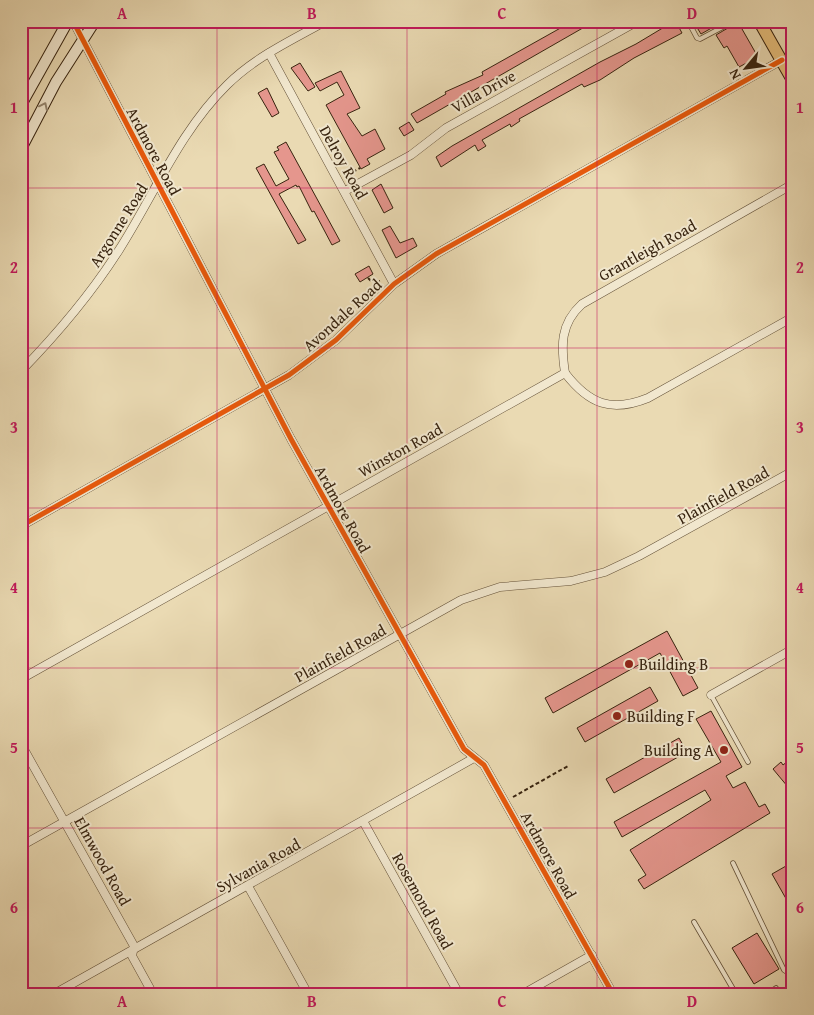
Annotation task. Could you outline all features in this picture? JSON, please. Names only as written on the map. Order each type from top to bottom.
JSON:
[{"type":"main road","points":[[759,21],[793,81]]},
{"type":"street","points":[[21,105],[68,21]]},
{"type":"street","name":"Ardmore Road","points":[[73,21],[265,389],[399,634],[464,749],[484,765],[613,994]]},
{"type":"street","points":[[21,149],[56,82],[95,21]]},
{"type":"street","name":"Argonne Road","points":[[21,371],[52,339],[89,295],[120,249],[185,138],[208,107],[247,67],[326,21]]},
{"type":"street","name":"Villa Drive","points":[[345,191],[411,155],[446,128],[638,21]]},
{"type":"street","name":"Delroy Road","points":[[269,53],[394,284]]},
{"type":"street","name":"Avondale Road","points":[[21,526],[289,375],[323,351],[394,284],[436,254],[782,60]]},
{"type":"street","name":"Grantleigh Road","points":[[565,374],[563,335],[572,315],[582,304],[793,184]]},
{"type":"street","points":[[565,374],[582,392],[597,402],[616,406],[632,404],[648,398],[793,317]]},
{"type":"street","name":"Winston Road","points":[[21,679],[565,374]]},
{"type":"street","name":"Plainfield Road","points":[[21,846],[461,600],[479,592],[500,587],[571,581],[605,572],[639,556],[793,470]]},
{"type":"street","points":[[711,695],[793,649]]},
{"type":"street","name":"Elmwood Road","points":[[21,744],[134,946],[132,956],[153,994]]},
{"type":"street","name":"Sylvania Road","points":[[54,994],[474,758]]},
{"type":"street","name":"Rosemond Road","points":[[363,821],[460,994]]},
{"type":"street","points":[[248,886],[308,994]]},
{"type":"street","points":[[523,994],[592,956]]},
{"type":"lane","points":[[688,21],[700,40],[726,23],[734,21]]},
{"type":"lane","points":[[711,695],[748,762]]},
{"type":"lane","points":[[733,863],[784,970],[793,976]]},
{"type":"lane","points":[[694,922],[736,994]]},
{"type":"lane","points":[[768,994],[776,988]]},
{"type":"path","points":[[347,175],[360,168]]},
{"type":"path","points":[[368,278],[372,282],[380,281]]},
{"type":"path","points":[[513,797],[568,766]]},
{"type":"building","points":[[573,21],[595,21],[417,123],[411,114],[446,94],[445,92],[483,75],[482,72]]},
{"type":"building","points":[[693,21],[724,21],[701,34]]},
{"type":"building","points":[[676,22],[682,33],[634,58],[600,80],[584,87],[582,84],[519,119],[520,121],[511,127],[510,124],[482,140],[486,146],[478,151],[475,145],[441,167],[436,157],[452,146],[600,62]]},
{"type":"building","points":[[738,22],[758,57],[739,67],[727,46],[724,48],[716,35]]},
{"type":"building","points":[[300,63],[315,87],[308,91],[291,68]]},
{"type":"building","points":[[341,71],[360,108],[347,114],[362,136],[375,129],[385,149],[367,159],[370,164],[361,169],[326,105],[344,95],[337,82],[320,91],[315,83]]},
{"type":"building","points":[[267,88],[279,113],[272,117],[258,93]]},
{"type":"building","points":[[409,122],[414,130],[404,136],[399,128]]},
{"type":"building","points":[[286,142],[340,241],[332,245],[299,186],[297,187],[296,185],[279,194],[306,240],[298,244],[256,168],[264,164],[276,186],[289,179],[274,152],[279,150],[277,147]]},
{"type":"building","points":[[381,184],[393,208],[384,213],[372,190]]},
{"type":"building","points":[[390,226],[400,243],[413,238],[417,246],[396,258],[382,230]]},
{"type":"building","points":[[369,266],[373,274],[360,282],[355,274]]},
{"type":"building","points":[[667,631],[698,688],[683,696],[660,653],[553,713],[545,698]]},
{"type":"building","name":"Building F","points":[[650,687],[658,701],[585,742],[577,728]]},
{"type":"building","points":[[711,711],[742,767],[726,776],[733,788],[745,782],[759,807],[765,804],[770,813],[644,889],[638,880],[646,875],[630,850],[711,800],[705,790],[622,837],[614,822],[721,762],[696,719]]},
{"type":"building","points":[[679,738],[687,752],[614,793],[606,779]]},
{"type":"building","points":[[793,757],[793,793],[773,769],[781,762],[783,765]]},
{"type":"building","points":[[793,862],[793,911],[772,874]]},
{"type":"building","points":[[757,933],[779,969],[754,984],[732,948]]},
{"type":"cycle path","points":[[73,21],[291,439],[464,749],[484,765],[613,994]]},
{"type":"cycle path","points":[[21,526],[289,375],[336,340],[394,284],[436,254],[782,60]]},
{"type":"place","name":"Building B","points":[[629,664]]},
{"type":"place","name":"Building F","points":[[617,716]]},
{"type":"place","name":"Building A","points":[[724,750]]}]
